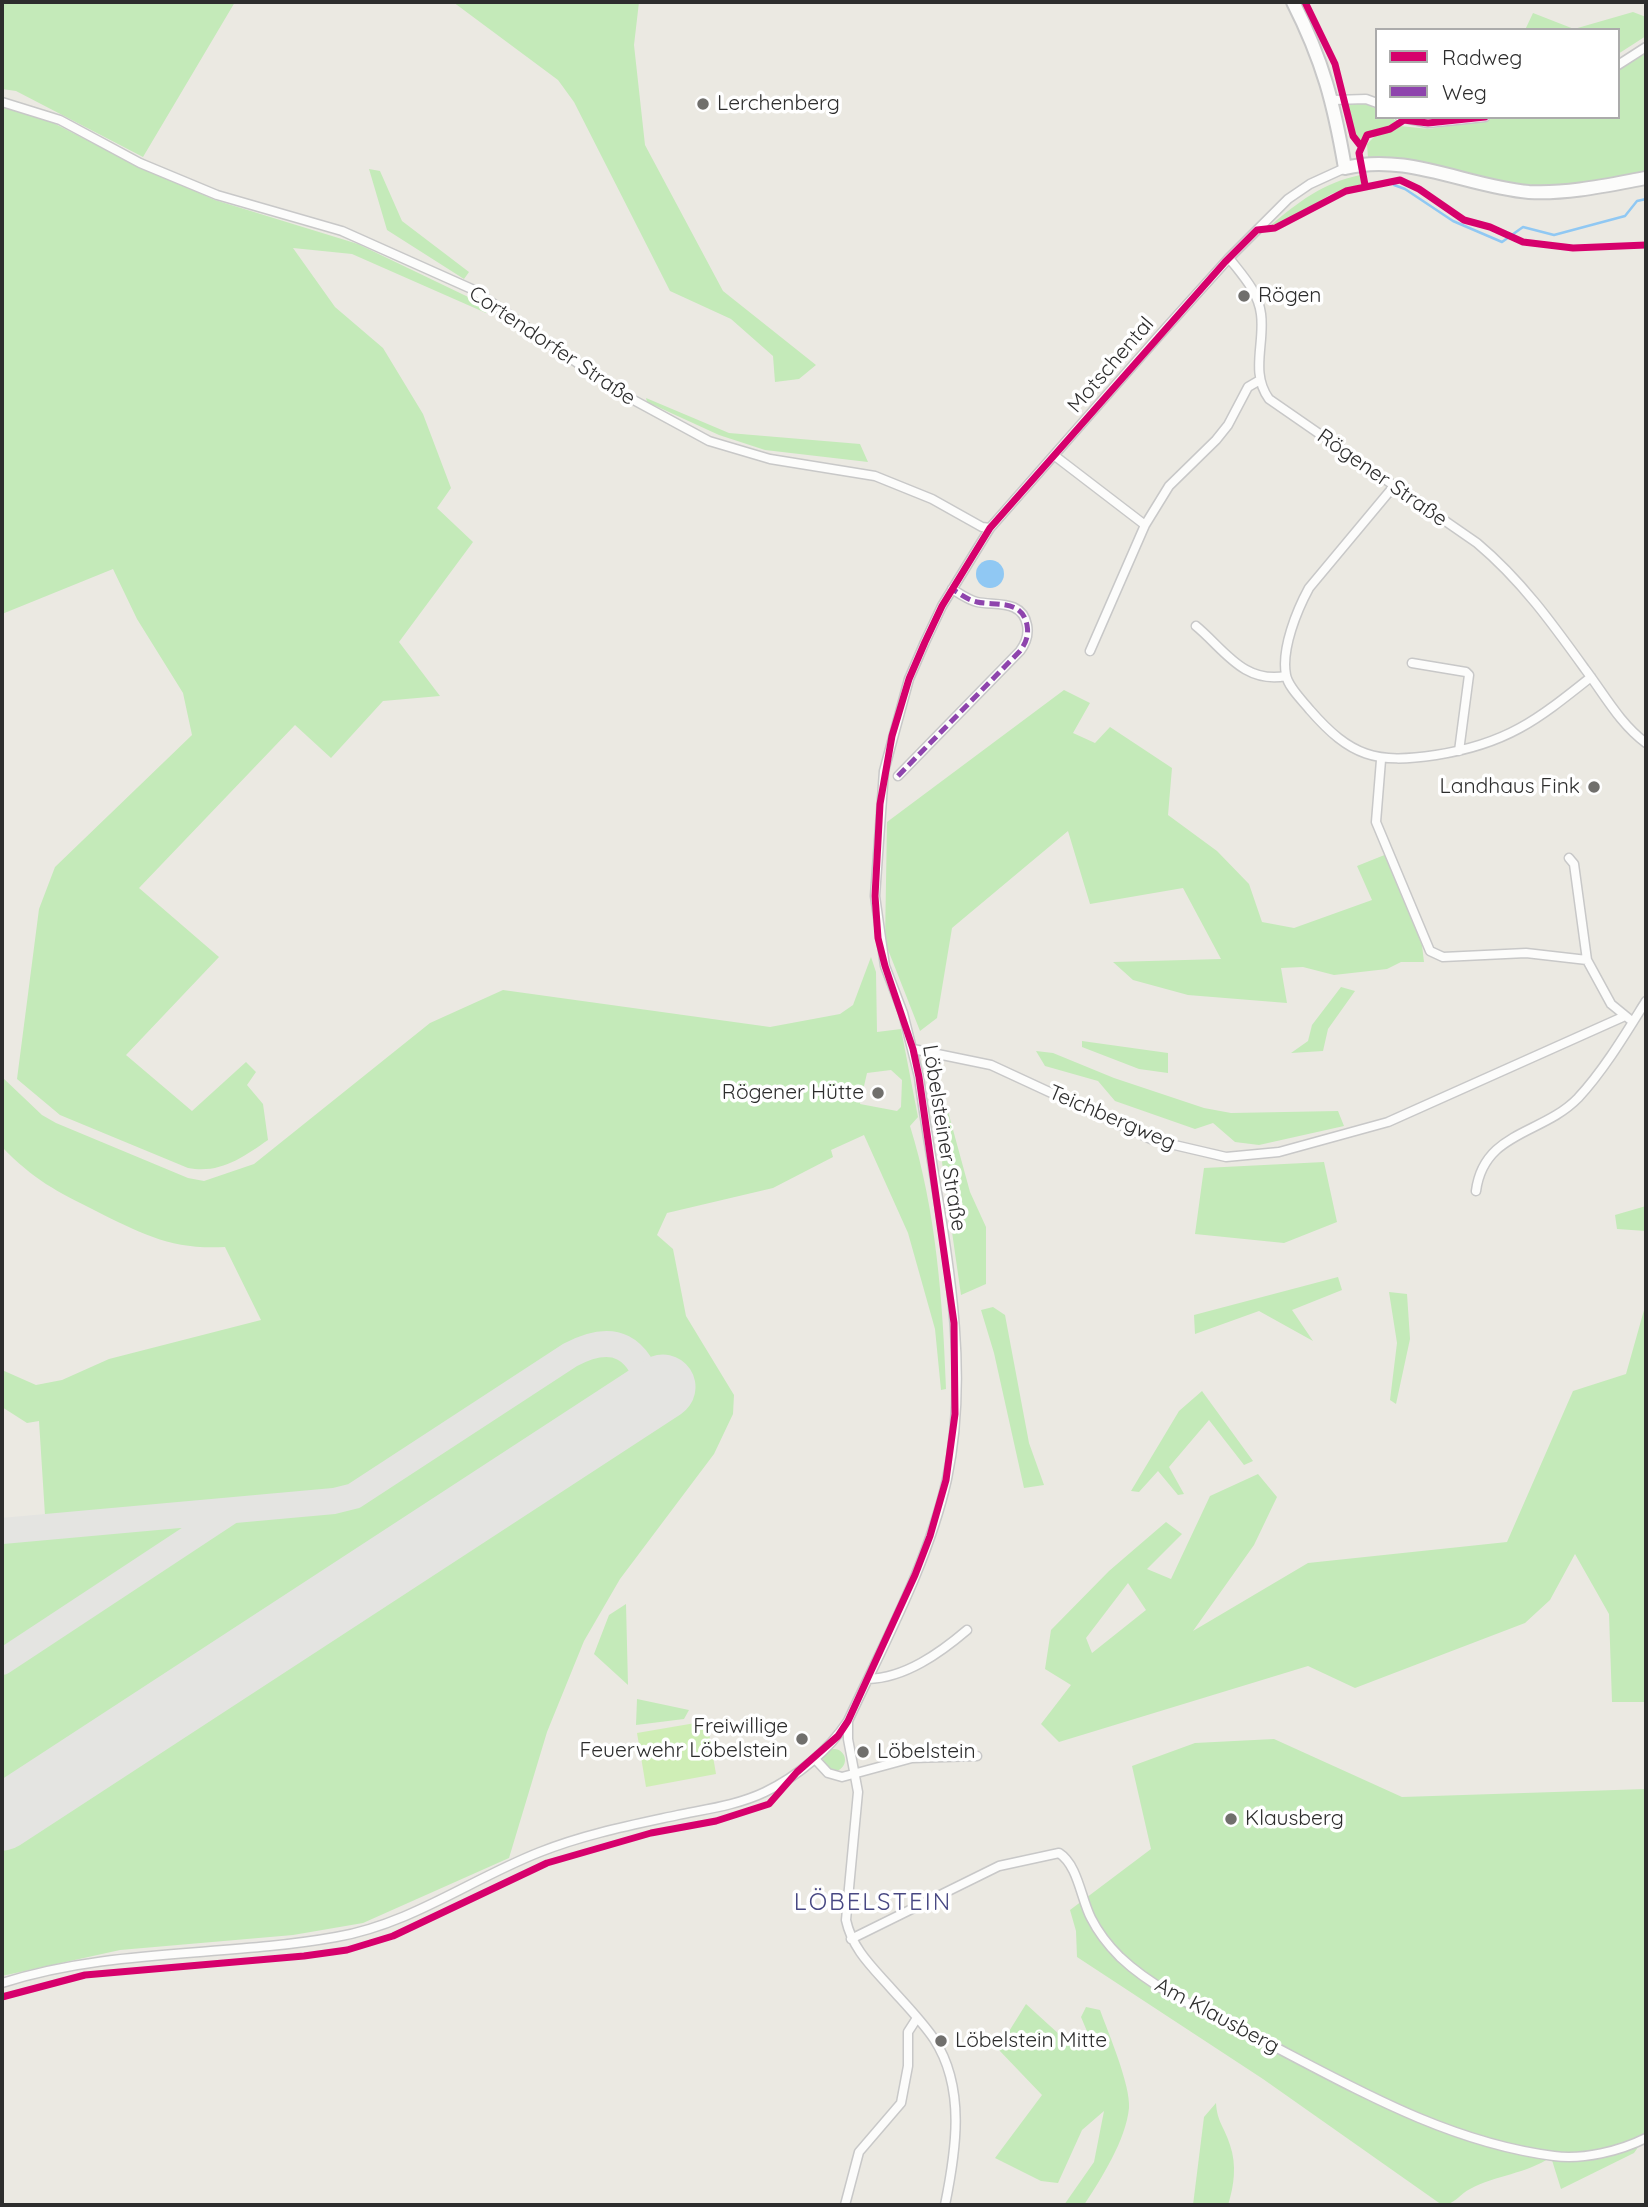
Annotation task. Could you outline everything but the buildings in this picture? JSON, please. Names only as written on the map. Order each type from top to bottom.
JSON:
[{"type":"street","points":[[1293,2],[1314,43],[1333,100],[1345,169],[1361,164],[1405,166],[1528,192],[1587,189],[1646,178]]},
{"type":"street","points":[[1620,64],[1646,47]]},
{"type":"street","points":[[1333,100],[1366,99],[1375,102]]},
{"type":"street","name":"Cortendorfer Straße","points":[[2,102],[60,120],[140,163],[217,195],[342,231],[474,290],[617,391],[709,441],[770,459],[874,476],[932,499],[982,527],[989,528]]},
{"type":"street","points":[[1410,119],[1428,123],[1466,119]]},
{"type":"street","name":"Motschental","points":[[989,528],[1229,258],[1288,199],[1310,184],[1345,169]]},
{"type":"street","points":[[1090,651],[1145,525],[1169,486],[1228,425],[1248,387],[1260,380],[1261,312],[1254,291],[1229,258]]},
{"type":"street","name":"Rögener Straße","points":[[1260,380],[1264,392],[1274,404],[1478,543],[1506,568],[1532,596],[1621,718],[1646,743]]},
{"type":"street","points":[[1055,456],[1145,525]]},
{"type":"street","points":[[1394,486],[1309,588],[1301,603],[1286,658],[1286,677],[1304,703],[1332,734],[1364,754],[1381,760],[1398,761],[1459,751],[1488,744],[1514,733],[1536,720],[1591,677]]},
{"type":"street","name":"Löbelsteiner Straße","points":[[848,1721],[930,1536],[946,1480],[956,1414],[954,1323],[914,1049],[878,938],[875,896],[880,804],[892,736],[909,679],[952,589],[989,528]]},
{"type":"street","points":[[898,776],[1020,650],[1026,640],[1027,621],[1018,609],[1003,603],[974,601],[952,589]]},
{"type":"street","points":[[1196,626],[1232,663],[1261,676],[1286,677]]},
{"type":"street","points":[[1412,663],[1465,672],[1469,675],[1459,751]]},
{"type":"street","points":[[1381,760],[1376,822],[1433,954],[1448,958],[1526,953],[1587,960]]},
{"type":"street","points":[[1569,858],[1574,864],[1587,960],[1611,1004],[1629,1019]]},
{"type":"street","points":[[1476,1191],[1478,1173],[1493,1150],[1563,1112],[1580,1096],[1629,1019],[1646,1001]]},
{"type":"street","name":"Teichbergweg","points":[[914,1049],[990,1065],[1153,1140],[1211,1155],[1253,1156],[1314,1144],[1388,1122],[1629,1019]]},
{"type":"street","points":[[868,1679],[888,1676],[919,1663],[947,1648],[967,1630]]},
{"type":"street","points":[[2,1983],[100,1960],[302,1943],[361,1932],[443,1900],[540,1852],[586,1836],[732,1804],[763,1793],[814,1759],[848,1721]]},
{"type":"street","points":[[848,1721],[857,1814],[845,1906],[851,1939],[861,1955],[940,2048],[954,2087],[953,2162],[945,2205]]},
{"type":"street","points":[[814,1759],[831,1775],[842,1777],[912,1758],[977,1756]]},
{"type":"street","name":"Am Klausberg","points":[[851,1939],[999,1866],[1059,1853],[1070,1866],[1092,1920],[1117,1954],[1139,1973],[1174,1995],[1384,2104],[1455,2133],[1552,2156],[1595,2154],[1646,2138]]},
{"type":"street","points":[[845,2205],[859,2152],[901,2103],[908,2066],[908,2032],[917,2018]]},
{"type":"green space","points":[[2,2],[235,2],[143,157],[16,91],[2,89]]},
{"type":"green space","points":[[453,2],[639,2],[634,45],[645,145],[723,291],[816,365],[799,379],[775,382],[773,356],[731,319],[670,291],[574,102],[558,80]]},
{"type":"green space","points":[[1633,12],[1646,17],[1646,36],[1620,53],[1620,28],[1577,28]]},
{"type":"green space","points":[[1533,13],[1571,28],[1526,28]]},
{"type":"green space","points":[[1646,51],[1646,176],[1582,185],[1544,186],[1368,158],[1367,144],[1375,136],[1400,126],[1429,129],[1491,119],[1620,119],[1620,67]]},
{"type":"green space","points":[[2,100],[12,102],[136,165],[215,200],[358,244],[489,307],[486,313],[352,254],[293,248],[335,307],[383,348],[423,414],[451,488],[437,508],[473,542],[399,642],[440,696],[383,701],[331,758],[295,725],[139,888],[219,957],[126,1055],[192,1111],[246,1062],[256,1072],[247,1085],[263,1104],[268,1140],[221,1167],[188,1168],[60,1115],[17,1079],[39,909],[55,867],[192,735],[183,693],[137,619],[113,569],[2,614]]},
{"type":"green space","points":[[1348,102],[1363,103],[1375,108],[1375,119],[1396,121],[1360,141],[1354,133]]},
{"type":"green space","points":[[369,169],[380,171],[402,221],[469,272],[464,279],[387,230]]},
{"type":"green space","points":[[1360,175],[1362,184],[1331,194],[1296,216],[1270,226],[1312,194],[1334,183]]},
{"type":"green space","points":[[646,398],[729,433],[860,444],[868,462],[765,450],[719,435],[647,402]]},
{"type":"green space","points":[[1064,690],[1090,703],[1073,733],[1095,743],[1110,727],[1172,768],[1168,815],[1217,851],[1249,884],[1262,922],[1294,928],[1372,900],[1357,866],[1387,854],[1422,945],[1424,962],[1401,962],[1387,969],[1334,975],[1303,967],[1281,968],[1287,1003],[1188,995],[1133,980],[1113,962],[1221,959],[1183,888],[1090,904],[1068,831],[952,928],[937,1018],[920,1031],[885,942],[887,822]]},
{"type":"green space","points":[[871,957],[876,972],[877,1032],[901,1029],[918,1117],[910,1126],[926,1190],[937,1256],[946,1389],[941,1390],[935,1329],[908,1233],[864,1135],[831,1150],[833,1157],[773,1188],[667,1213],[657,1235],[673,1249],[686,1316],[734,1395],[733,1414],[714,1454],[620,1579],[584,1641],[547,1732],[509,1858],[363,1923],[293,1935],[120,1950],[2,1976],[2,1536],[46,1531],[39,1421],[27,1423],[2,1407],[2,1370],[36,1385],[62,1380],[109,1359],[261,1320],[225,1247],[189,1246],[143,1233],[57,1191],[2,1147],[2,1077],[42,1115],[56,1123],[188,1178],[204,1181],[254,1164],[430,1023],[503,990],[770,1027],[840,1014],[853,1005]],"holes":[[[891,1070],[902,1080],[901,1107],[897,1111],[860,1104],[867,1073]]]},
{"type":"green space","points":[[1341,987],[1355,991],[1328,1029],[1323,1051],[1291,1053],[1308,1041],[1312,1025]]},
{"type":"green space","points":[[1082,1041],[1168,1053],[1168,1073],[1139,1069],[1082,1047]]},
{"type":"green space","points":[[1036,1051],[1053,1053],[1114,1078],[1204,1108],[1231,1113],[1338,1111],[1344,1126],[1259,1145],[1235,1142],[1213,1123],[1195,1129],[1115,1101],[1098,1081],[1045,1066]]},
{"type":"green space","points":[[937,1071],[970,1192],[986,1227],[986,1284],[961,1295],[931,1085]]},
{"type":"green space","points":[[1324,1162],[1337,1222],[1284,1243],[1195,1234],[1204,1168]]},
{"type":"green space","points":[[1646,1206],[1646,1231],[1617,1229],[1615,1215]]},
{"type":"green space","points":[[1338,1277],[1342,1290],[1292,1310],[1313,1341],[1259,1311],[1195,1334],[1194,1315]]},
{"type":"green space","points":[[1389,1292],[1407,1294],[1410,1339],[1396,1404],[1390,1400],[1397,1343]]},
{"type":"green space","points":[[1646,1303],[1646,1702],[1612,1702],[1609,1614],[1575,1554],[1550,1600],[1525,1623],[1355,1688],[1308,1666],[1059,1742],[1041,1724],[1071,1685],[1045,1669],[1051,1630],[1109,1571],[1166,1522],[1182,1534],[1147,1569],[1171,1579],[1210,1496],[1258,1474],[1277,1497],[1254,1545],[1193,1631],[1308,1563],[1507,1542],[1573,1391],[1626,1374]],"holes":[[[1128,1583],[1146,1610],[1092,1653],[1086,1638]]]},
{"type":"green space","points":[[993,1307],[1005,1315],[1029,1443],[1044,1485],[1024,1488],[994,1353],[981,1310]]},
{"type":"green space","points":[[1202,1391],[1253,1461],[1244,1465],[1209,1420],[1169,1467],[1184,1494],[1178,1495],[1158,1471],[1139,1492],[1131,1491],[1179,1411]]},
{"type":"green space","points":[[626,1604],[628,1685],[594,1654],[609,1615]]},
{"type":"green space","points":[[637,1699],[689,1710],[684,1719],[636,1725]]},
{"type":"green space","points":[[707,1721],[716,1774],[646,1787],[637,1733]]},
{"type":"green space","points":[[1274,1739],[1402,1797],[1646,1789],[1646,2136],[1634,2153],[1561,2189],[1551,2157],[1531,2167],[1480,2184],[1450,2203],[1442,2205],[1263,2079],[1077,1957],[1076,1931],[1070,1910],[1151,1849],[1132,1766],[1195,1743]]},
{"type":"green space","points":[[834,1749],[842,1752],[845,1760],[842,1768],[834,1771],[826,1768],[823,1760],[826,1752]]},
{"type":"green space","points":[[1026,2004],[1072,2046],[1094,2048],[1081,2017],[1086,2007],[1100,2010],[1123,2073],[1129,2098],[1127,2120],[1112,2159],[1084,2205],[1064,2205],[1094,2162],[1104,2111],[1082,2130],[1058,2183],[1041,2181],[995,2158],[1042,2095],[998,2049]]},
{"type":"green space","points":[[1216,2103],[1232,2153],[1232,2190],[1228,2205],[1193,2205],[1204,2117]]},
{"type":"water","points":[[990,560],[1000,564],[1004,574],[1000,584],[990,588],[980,584],[976,574],[980,564]]},
{"type":"waterway","points":[[1394,185],[1405,189],[1453,221],[1502,242],[1523,227],[1554,235],[1625,216],[1637,201],[1646,199]]},
{"type":"taxiway","points":[[2,1531],[334,1501],[354,1496],[570,1355],[600,1344],[612,1344],[632,1355],[640,1365],[653,1394]]},
{"type":"taxiway","points":[[2,1662],[231,1511]]},
{"type":"runway","points":[[2,1818],[663,1387]]},
{"type":"marked path","points":[[898,776],[1020,651],[1027,639],[1027,625],[1020,611],[1007,605],[974,601],[952,589]]},
{"type":"cycle path","points":[[1305,2],[1335,64],[1353,136],[1360,145]]},
{"type":"cycle path","points":[[1365,185],[1359,153],[1367,135],[1390,129],[1404,120],[1428,123],[1466,119]]},
{"type":"cycle path","points":[[2,1997],[85,1975],[304,1956],[347,1950],[393,1936],[547,1863],[651,1833],[716,1821],[769,1804],[797,1772],[838,1736],[848,1721],[930,1536],[946,1480],[955,1414],[954,1323],[919,1077],[913,1049],[878,938],[875,896],[880,804],[892,736],[909,679],[942,606],[990,528],[1225,262],[1257,230],[1275,228],[1346,191],[1400,180],[1419,189],[1464,220],[1490,227],[1523,242],[1573,248],[1646,245]]},
{"type":"place","name":"Lerchenberg","points":[[703,104]]},
{"type":"place","name":"Rögen","points":[[1244,296]]},
{"type":"place","name":"Landhaus Fink","points":[[1594,787]]},
{"type":"place","name":"Rögener Hütte","points":[[878,1093]]},
{"type":"place","name":"Freiwillige Feuerwehr Löbelstein","points":[[802,1739]]},
{"type":"place","name":"Löbelstein","points":[[863,1752]]},
{"type":"place","name":"Klausberg","points":[[1231,1819]]},
{"type":"place","name":"Löbelstein Mitte","points":[[941,2041]]},
{"type":"district","name":"LÖBELSTEIN","points":[[873,1903]]}]
